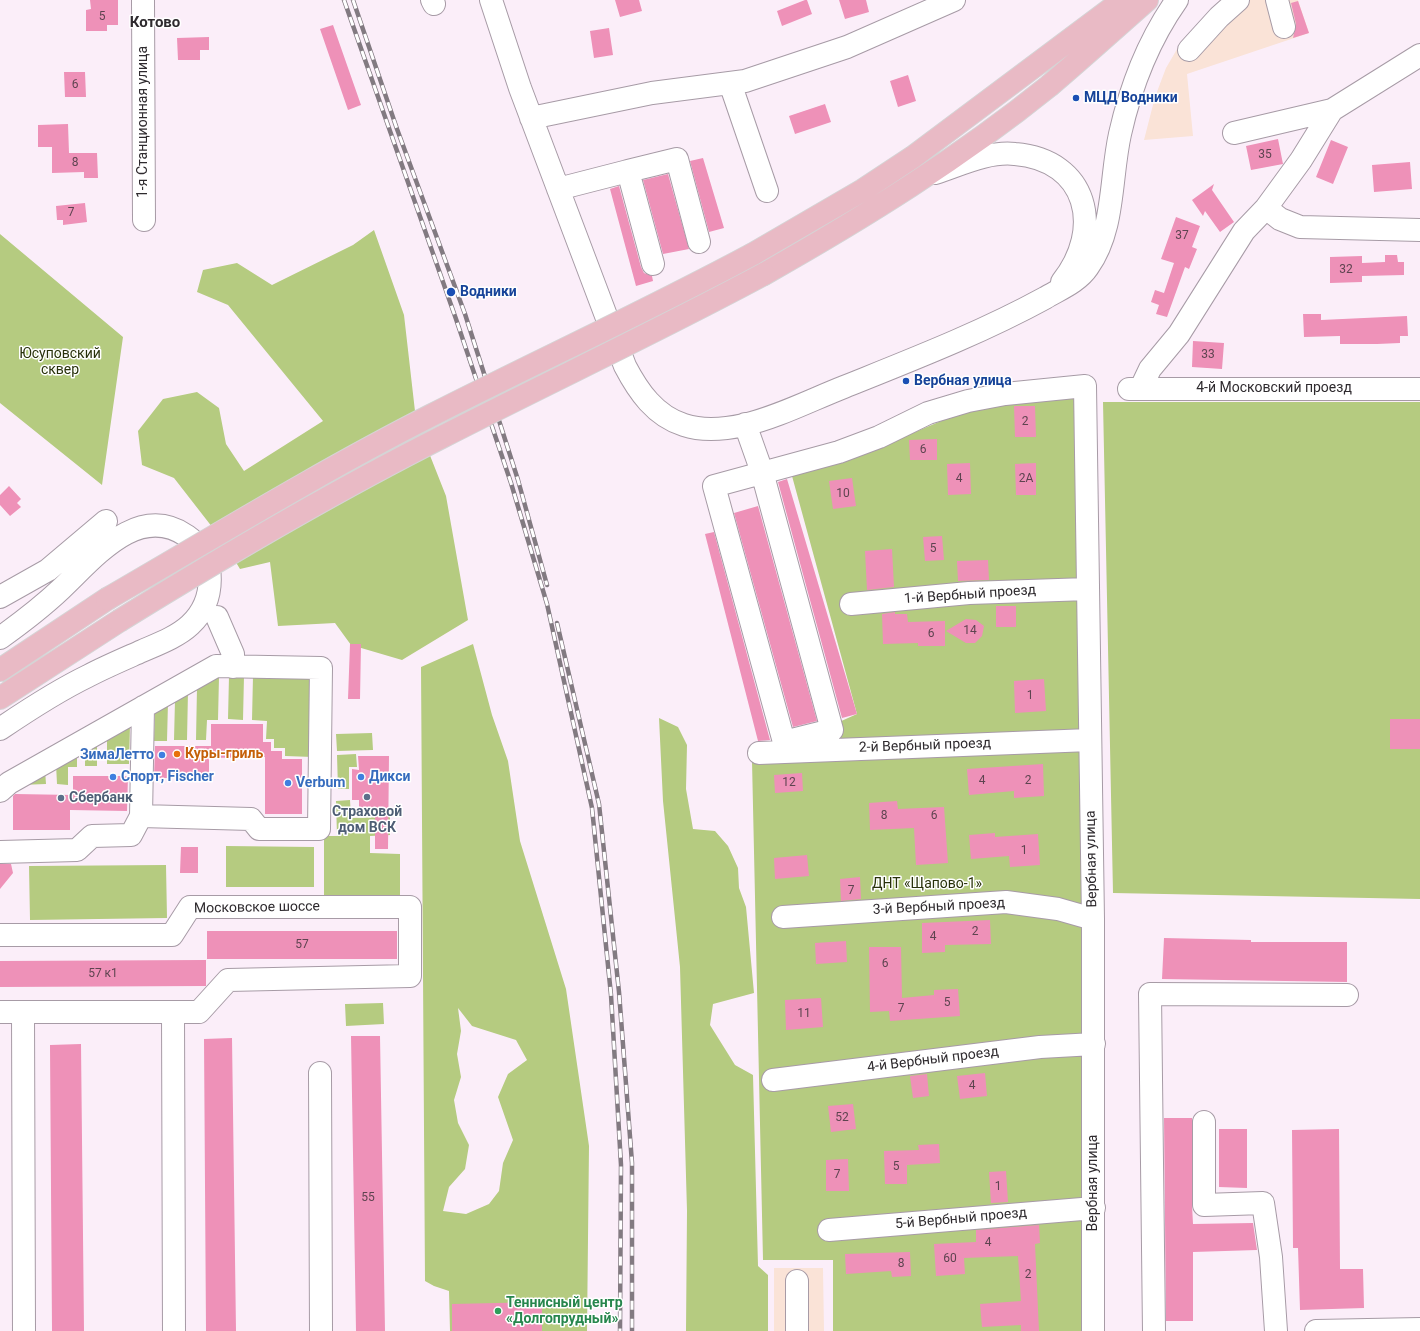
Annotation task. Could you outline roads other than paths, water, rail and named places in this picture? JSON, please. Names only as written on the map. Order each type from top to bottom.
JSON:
[{"type":"main road","points":[[0,670],[107,599],[281,497],[429,417],[753,254],[863,190],[913,157],[1123,0]]},
{"type":"main road","points":[[0,698],[119,621],[286,521],[414,451],[694,311],[764,274],[869,213],[924,177],[1048,86],[1147,0]]},
{"type":"street","name":"1-я Станционная улица","points":[[143,0],[144,220]]},
{"type":"street","points":[[491,0],[531,118],[625,366],[635,385],[649,404],[665,417],[684,425],[706,428],[745,424],[782,412],[894,367],[1010,316],[1071,283],[1087,270],[1096,254],[1107,225],[1120,134],[1134,84],[1152,39],[1178,0]]},
{"type":"street","points":[[531,118],[652,93],[745,81],[847,47],[954,0]]},
{"type":"street","points":[[1189,50],[1219,17],[1238,0]]},
{"type":"street","points":[[1277,0],[1284,27]]},
{"type":"street","points":[[1234,133],[1332,110],[1420,55]]},
{"type":"street","points":[[730,83],[767,191]]},
{"type":"street","points":[[1332,110],[1301,160],[1266,208],[1280,218],[1300,227],[1420,230]]},
{"type":"street","points":[[924,177],[978,159],[1013,154],[1041,158],[1055,166],[1067,176],[1076,188],[1083,202],[1086,214],[1085,231],[1075,261],[1068,274],[1059,286],[1043,299]]},
{"type":"street","points":[[558,189],[677,159],[699,242]]},
{"type":"street","points":[[628,171],[653,264]]},
{"type":"street","name":"4-й Московский проезд","points":[[1266,208],[1244,231],[1179,334],[1135,389],[1420,389]]},
{"type":"street","name":"Вербная улица","points":[[762,472],[839,452],[879,437],[928,413],[968,401],[1005,394],[1085,386],[1093,919],[1093,1331]]},
{"type":"street","points":[[745,424],[762,472],[832,730],[784,742],[714,486],[762,472]]},
{"type":"street","points":[[0,597],[48,570],[106,520]]},
{"type":"street","points":[[0,638],[41,607],[115,540],[140,528],[154,526],[168,527],[182,532],[202,551],[208,564],[210,580],[209,592],[199,615],[189,626],[160,644],[87,676],[0,729]]},
{"type":"street","name":"1-й Вербный проезд","points":[[851,604],[969,593],[1088,589]]},
{"type":"street","points":[[216,617],[233,654],[233,667]]},
{"type":"street","points":[[3,782],[144,707],[216,666],[321,668],[319,829],[259,829],[251,819],[141,816]]},
{"type":"street","points":[[0,852],[77,850],[92,836],[131,835],[141,816],[144,707]]},
{"type":"street","name":"2-й Вербный проезд","points":[[759,753],[1090,740]]},
{"type":"street","name":"3-й Вербный проезд","points":[[783,917],[1006,902],[1058,909],[1093,919]]},
{"type":"street","name":"Московское шоссе","points":[[0,934],[172,935],[190,907],[410,907],[410,976],[228,980],[199,1012],[174,1012]]},
{"type":"street","points":[[1154,1331],[1150,994],[1347,994]]},
{"type":"street","points":[[0,1012],[174,1012],[174,1331]]},
{"type":"street","points":[[23,1012],[24,1331]]},
{"type":"street","name":"4-й Вербный проезд","points":[[773,1080],[1040,1047],[1094,1044]]},
{"type":"street","points":[[320,1072],[321,1331]]},
{"type":"street","points":[[1204,1122],[1204,1205],[1263,1203],[1271,1257],[1276,1331]]},
{"type":"street","name":"5-й Вербный проезд","points":[[829,1230],[1094,1208]]},
{"type":"street","points":[[797,1281],[798,1331]]},
{"type":"street","points":[[1316,1331],[1419,1329]]},
{"type":"railway","points":[[344,0],[456,319],[511,483],[547,604],[592,808],[611,995],[621,1165],[620,1331]]},
{"type":"railway","points":[[353,0],[397,129],[465,314],[518,480],[547,585]]},
{"type":"railway","points":[[557,623],[599,804],[619,992],[632,1163],[632,1331]]},
{"type":"place","name":"МЦД Водники","points":[[1076,98]]},
{"type":"place","name":"Водники","points":[[451,292]]},
{"type":"place","name":"Вербная улица","points":[[906,381]]},
{"type":"place","name":"Куры-гриль","points":[[177,754]]},
{"type":"place","name":"ЗимаЛетто","points":[[162,755]]},
{"type":"place","name":"Спорт, Fischer","points":[[113,777]]},
{"type":"place","name":"Дикси","points":[[361,777]]},
{"type":"place","name":"Verbum","points":[[288,783]]},
{"type":"place","name":"Страховой дом ВСК","points":[[367,797]]},
{"type":"place","name":"Сбербанк","points":[[61,798]]},
{"type":"place","name":"Теннисный центр «Долгопрудный»","points":[[498,1311]]},
{"type":"district","name":"Котово","points":[[155,23]]},
{"type":"park label","name":"Юсуповский сквер","points":[[60,362]]},
{"type":"park label","name":"ДНТ «Щапово-1»","points":[[927,884]]}]
